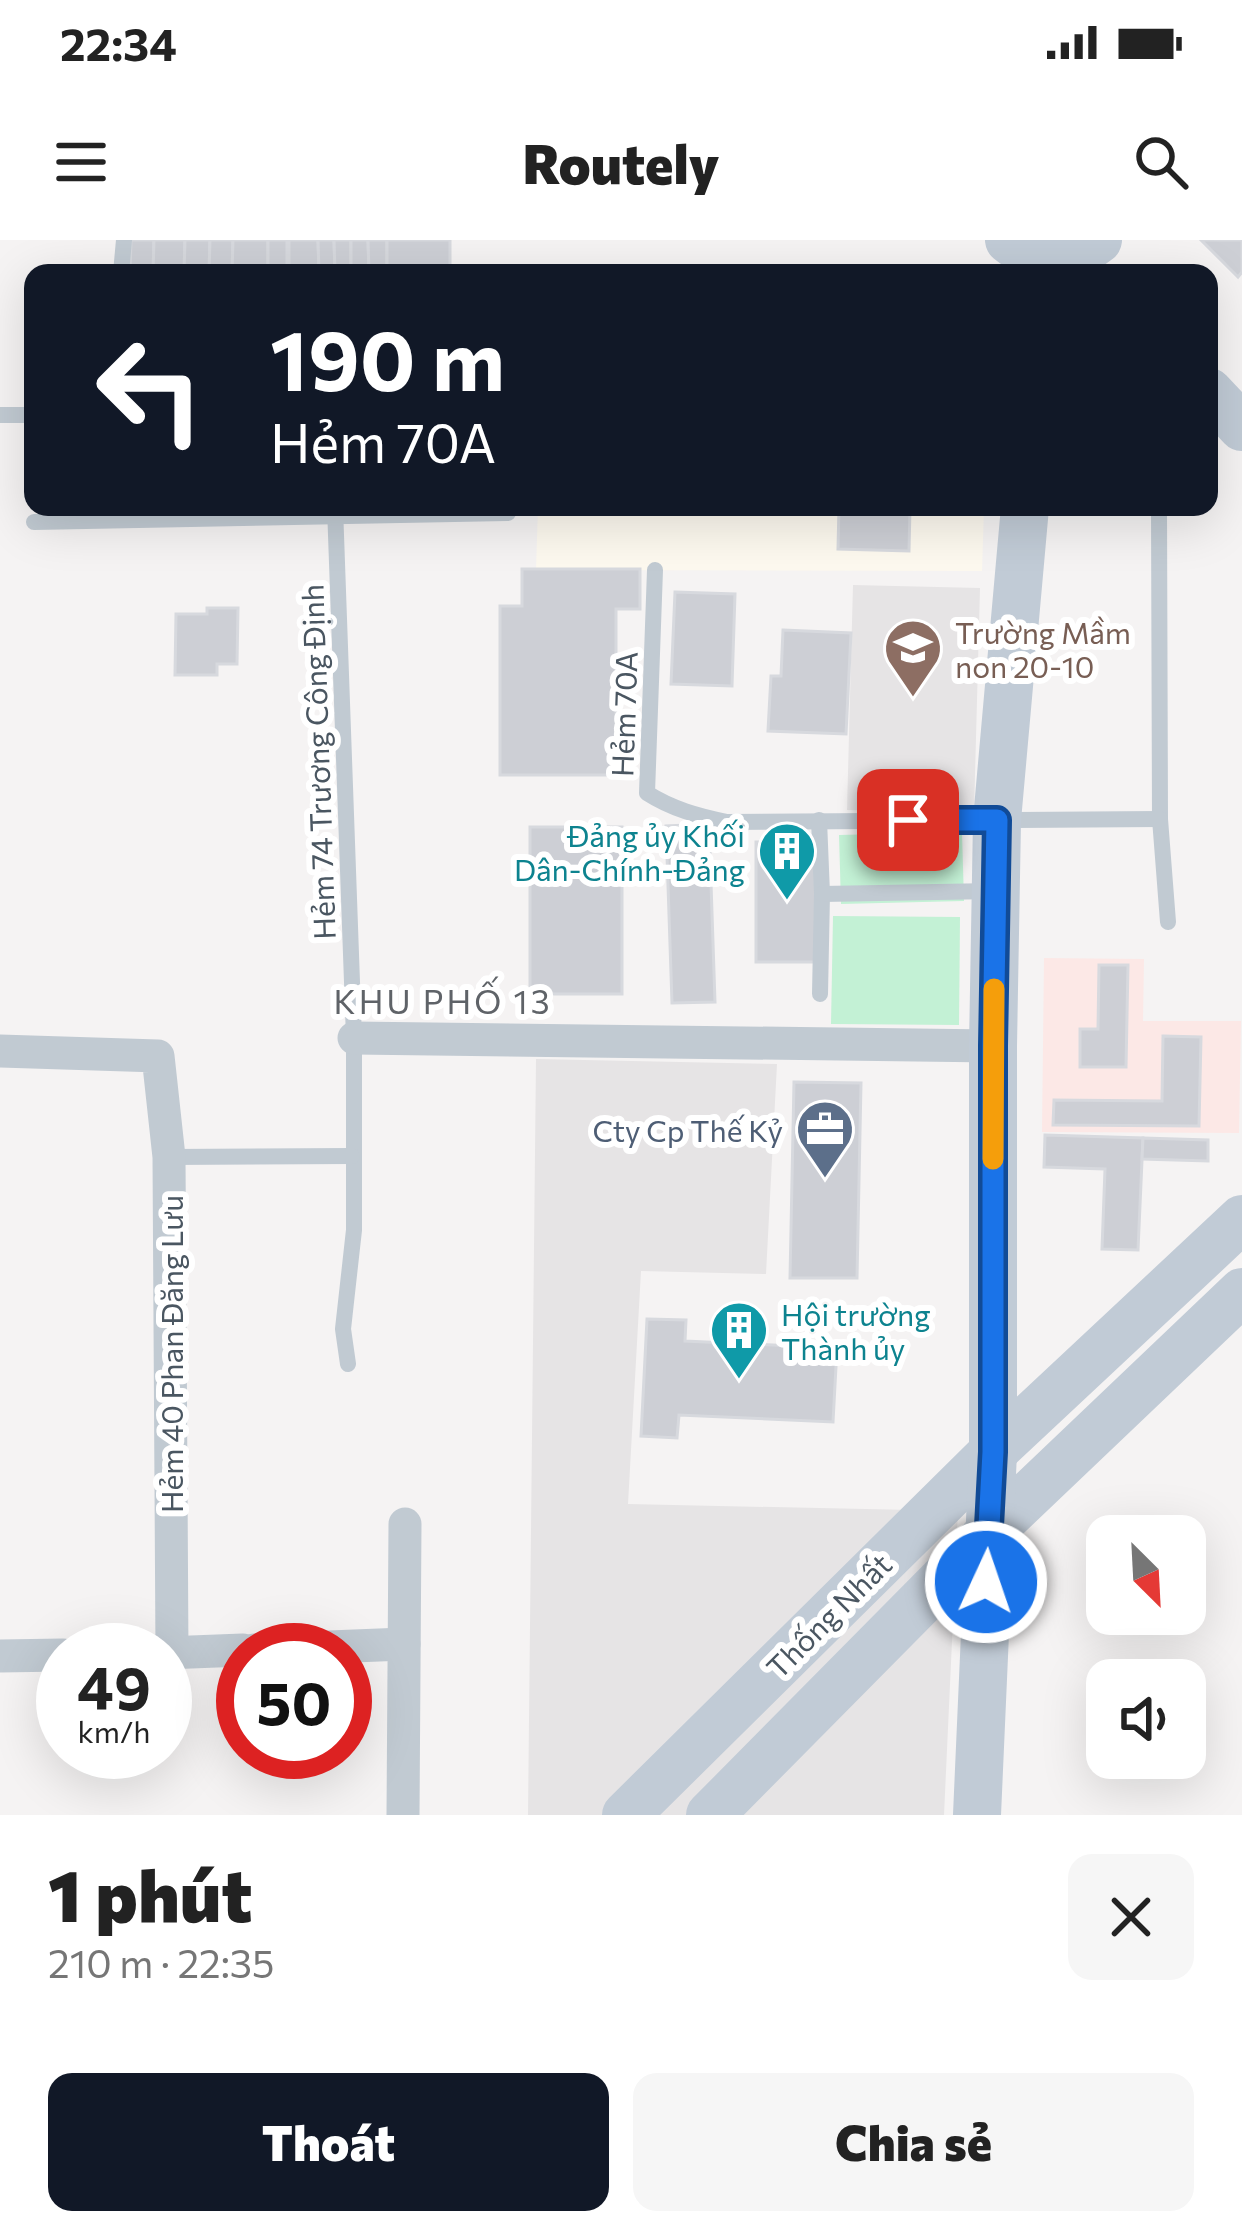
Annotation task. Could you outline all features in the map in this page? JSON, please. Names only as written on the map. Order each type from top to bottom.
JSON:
[{"type":"main road","points":[[1218,402],[1242,427]]},
{"type":"main road","points":[[976,1815],[993,1452],[997,820],[1023,516]]},
{"type":"main road","name":"Thống Nhất","points":[[626,1815],[993,1452],[1242,1219]]},
{"type":"main road","name":"Thống Nhất","points":[[710,1815],[987,1535],[1242,1292]]},
{"type":"street","points":[[354,1038],[993,1046]]},
{"type":"street","name":"Hẻm 40 Phan Đăng Lưu","points":[[0,1051],[158,1056],[169,1157],[168,1623]]},
{"type":"street","points":[[404,1815],[405,1524]]},
{"type":"street","points":[[372,1645],[404,1644]]},
{"type":"street","points":[[0,1656],[36,1655]]},
{"type":"lane","points":[[34,522],[117,516]]},
{"type":"lane","name":"Hẻm 74 Trương Công Định","points":[[335,516],[354,1038],[354,1230],[343,1329],[348,1364]]},
{"type":"lane","points":[[1159,516],[1160,819],[1168,922]]},
{"type":"lane","name":"Hẻm 70A","points":[[656,570],[647,793],[662,802],[727,822],[1160,819]]},
{"type":"lane","points":[[819,820],[820,994]]},
{"type":"lane","points":[[822,893],[995,891]]},
{"type":"lane","points":[[169,1157],[352,1156]]},
{"type":"shaded area","points":[[538,516],[984,516],[982,571],[536,570]]},
{"type":"shaded area","name":"Trường Mầm non 20-10","points":[[853,585],[980,588],[974,813],[847,810]]},
{"type":"shaded area","points":[[1044,958],[1144,959],[1143,1021],[1241,1021],[1239,1133],[1042,1132]]},
{"type":"shaded area","points":[[536,1059],[777,1064],[766,1274],[641,1271],[628,1504],[958,1511],[944,1815],[528,1815]]},
{"type":"green space","points":[[962,832],[964,901],[841,904],[839,835]]},
{"type":"green space","points":[[833,916],[960,917],[959,1025],[831,1024]]},
{"type":"building","points":[[131,240],[154,240],[153,264],[130,264]]},
{"type":"building","points":[[154,240],[185,240],[184,264],[153,264]]},
{"type":"building","points":[[185,240],[210,240],[209,264],[184,264]]},
{"type":"building","points":[[210,240],[233,240],[232,264],[209,264]]},
{"type":"building","points":[[233,240],[268,240],[268,264],[232,264]]},
{"type":"building","points":[[268,240],[287,240],[287,264],[268,264]]},
{"type":"building","points":[[289,240],[318,240],[319,264],[289,264]]},
{"type":"building","points":[[318,240],[334,240],[335,264],[319,264]]},
{"type":"building","points":[[334,240],[351,240],[351,264],[335,264]]},
{"type":"building","points":[[351,240],[368,240],[369,264],[351,264]]},
{"type":"building","points":[[368,240],[387,240],[387,264],[369,264]]},
{"type":"building","points":[[387,240],[450,240],[450,264],[387,264]]},
{"type":"building","points":[[1201,240],[1242,240],[1238,277]]},
{"type":"building","points":[[839,516],[910,516],[909,551],[838,549]]},
{"type":"building","points":[[522,569],[640,569],[640,609],[616,609],[616,775],[500,775],[500,606],[522,606]]},
{"type":"building","points":[[675,592],[735,594],[732,686],[671,684]]},
{"type":"building","points":[[207,608],[238,608],[237,664],[217,664],[217,675],[175,675],[176,614],[207,614]]},
{"type":"building","points":[[783,630],[851,633],[846,734],[768,731],[771,676],[781,676]]},
{"type":"building","points":[[709,824],[715,1002],[672,1003],[666,826]]},
{"type":"building","points":[[530,827],[622,827],[622,994],[530,994]]},
{"type":"building","name":"Đảng ủy Khối Dân-Chính-Đảng","points":[[756,842],[818,842],[818,962],[756,962]]},
{"type":"building","points":[[1099,965],[1128,965],[1126,1067],[1080,1067],[1080,1029],[1098,1029]]},
{"type":"building","points":[[1163,1036],[1201,1037],[1199,1126],[1053,1125],[1054,1100],[1162,1101]]},
{"type":"building","name":"Cty Cp Thế Kỷ","points":[[794,1082],[861,1083],[857,1278],[790,1278]]},
{"type":"building","points":[[1045,1135],[1143,1138],[1138,1250],[1102,1249],[1105,1169],[1044,1167]]},
{"type":"building","points":[[1143,1138],[1208,1140],[1208,1161],[1142,1159]]},
{"type":"building","name":"Hội trường Thành ủy","points":[[647,1319],[686,1320],[685,1341],[837,1348],[833,1422],[679,1415],[677,1438],[641,1436]]},
{"type":"slow traffic","points":[[993,1159],[994,989]]},
{"type":"place","name":"Trường Mầm non 20-10","points":[[913,699]]},
{"type":"place","name":"Đảng ủy Khối Dân-Chính-Đảng","points":[[787,902]]},
{"type":"place","name":"Cty Cp Thế Kỷ","points":[[825,1180]]},
{"type":"place","name":"Hội trường Thành ủy","points":[[739,1381]]},
{"type":"district","name":"KHU PHỐ 13","points":[[443,1000]]},
{"type":"route","points":[[908,820],[997,820],[993,1452],[986,1582]]}]
